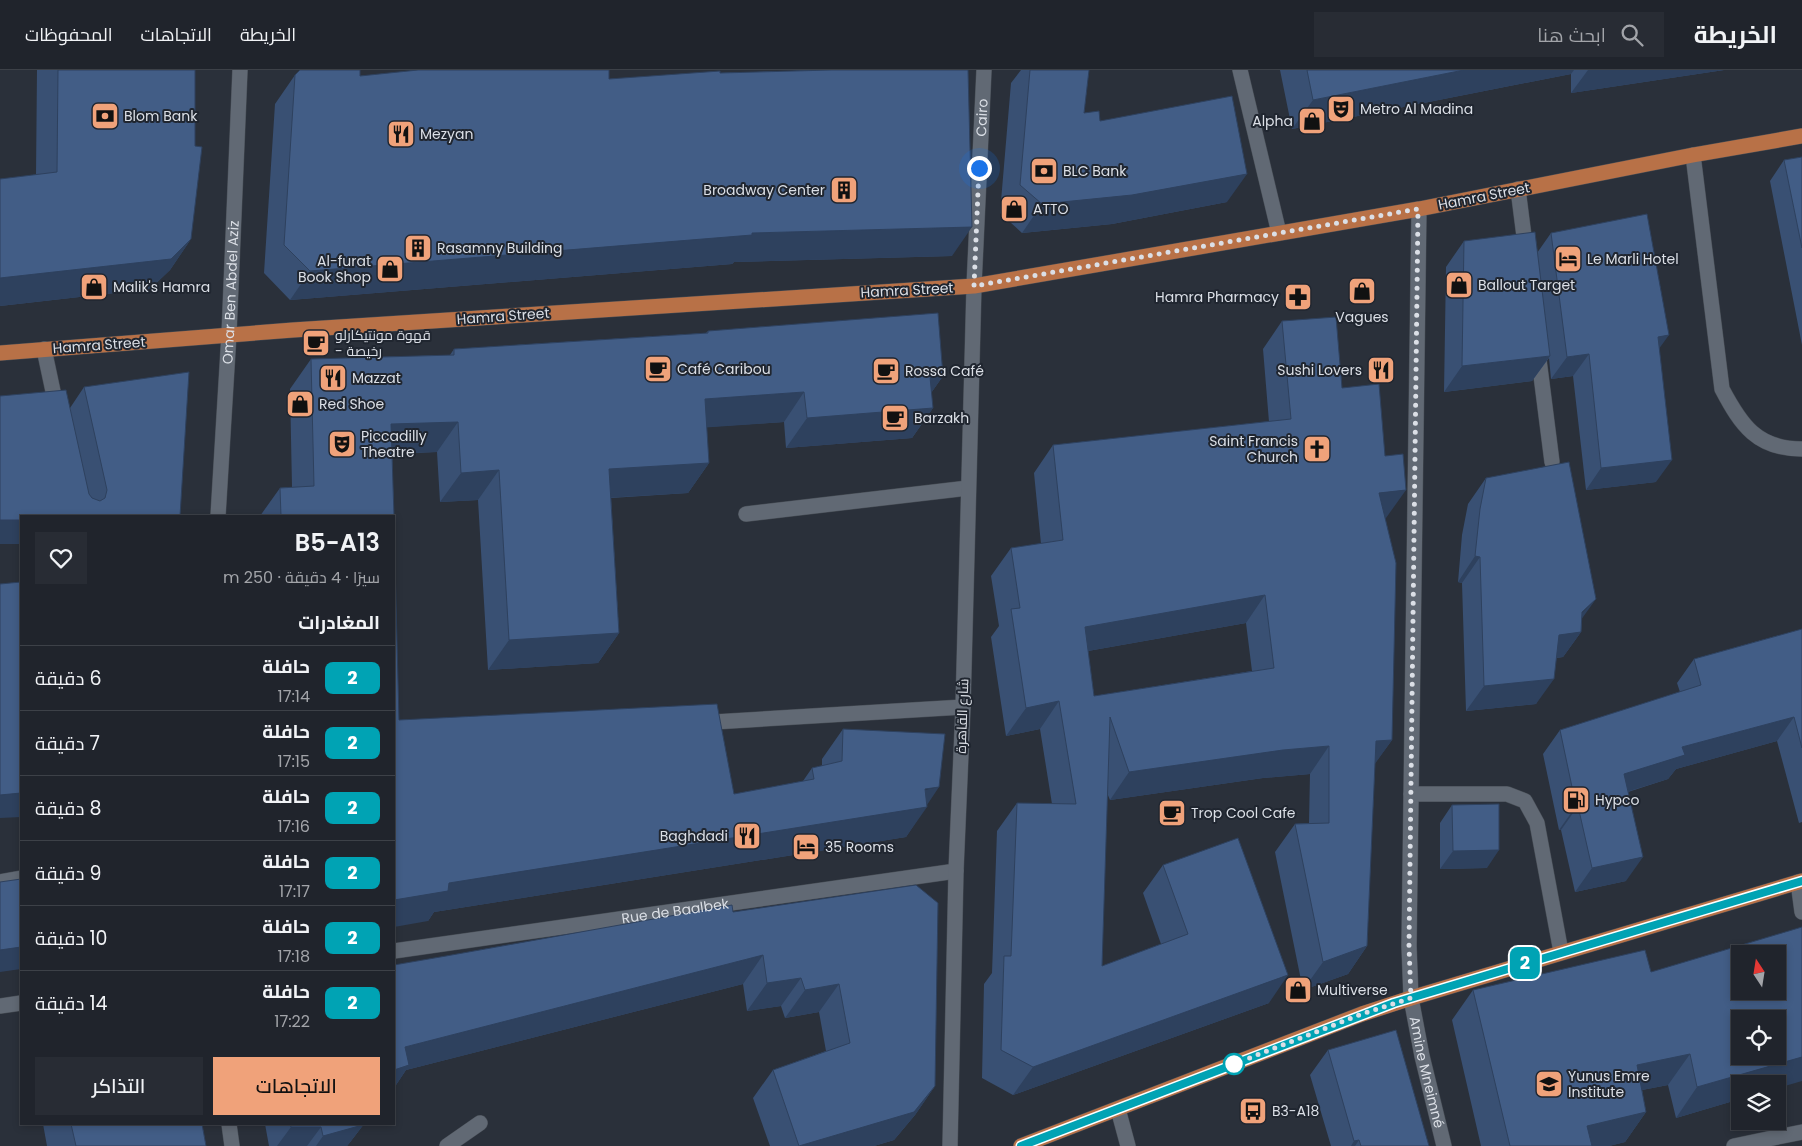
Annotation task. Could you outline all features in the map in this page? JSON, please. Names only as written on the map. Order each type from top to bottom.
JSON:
[{"type":"main road","name":"Hamra Street","points":[[0,353],[229,334],[974,286],[1418,209],[1693,155],[1802,136]]},
{"type":"main road","points":[[1021,1146],[1362,1014],[1561,952],[1800,882]]},
{"type":"street","name":"Omar Ben Abdel Aziz","points":[[218,515],[229,334],[240,70]]},
{"type":"street","name":"Cairo","points":[[974,286],[984,70]]},
{"type":"street","points":[[1240,70],[1279,233]]},
{"type":"street","points":[[1693,155],[1722,389],[1734,412],[1745,426],[1759,437],[1766,442],[1789,449],[1802,449]]},
{"type":"street","points":[[1518,189],[1527,267]]},
{"type":"street","name":"Amine Mneimné","points":[[1418,209],[1409,946],[1411,998],[1422,1056],[1444,1146]]},
{"type":"street","name":"شارع القاهرة","points":[[950,1146],[956,870],[963,707],[974,286]]},
{"type":"street","points":[[1536,335],[1552,462]]},
{"type":"street","points":[[44,349],[60,424]]},
{"type":"street","points":[[746,514],[968,488]]},
{"type":"street","points":[[714,722],[963,707]]},
{"type":"street","points":[[1411,794],[1507,794],[1525,800],[1537,824],[1561,952]]},
{"type":"street","name":"Rue de Baalbek","points":[[395,950],[956,870]]},
{"type":"street","points":[[0,882],[20,878]]},
{"type":"street","points":[[1800,882],[1802,912]]},
{"type":"street","points":[[0,1006],[20,1003]]},
{"type":"street","points":[[1118,1109],[1128,1146]]},
{"type":"street","points":[[447,1146],[480,1123]]},
{"type":"street","points":[[229,1125],[232,1146]]},
{"type":"street","points":[[1734,1146],[1802,1132]]},
{"type":"building","points":[[58,70],[195,70],[195,146],[202,147],[191,239],[171,259],[0,278],[0,179],[57,172]]},
{"type":"building","points":[[300,70],[360,70],[360,76],[418,70],[609,70],[609,79],[720,71],[720,73],[831,70],[968,70],[972,227],[752,233],[752,235],[310,271],[284,245],[295,75]]},
{"type":"building","points":[[1030,70],[1089,70],[1084,113],[1099,111],[1100,121],[1232,96],[1247,174],[1132,195],[1042,204],[1020,185]]},
{"type":"building","points":[[1307,70],[1464,70],[1313,100]]},
{"type":"building","points":[[1802,157],[1802,248],[1784,160]]},
{"type":"building","points":[[1647,214],[1669,335],[1658,337],[1672,460],[1601,468],[1589,354],[1567,357],[1551,233]]},
{"type":"building","points":[[1535,232],[1550,356],[1462,366],[1464,241]]},
{"type":"building","points":[[938,313],[943,376],[930,377],[933,408],[807,418],[804,392],[705,399],[709,463],[609,469],[619,633],[509,640],[499,470],[461,473],[458,422],[391,424],[394,515],[281,515],[280,488],[314,486],[311,359],[454,355],[454,349],[708,333],[708,331]]},
{"type":"building","points":[[1336,317],[1342,388],[1379,384],[1385,456],[1403,454],[1406,490],[1379,493],[1396,563],[1392,740],[1376,741],[1367,946],[1323,962],[1295,824],[1329,823],[1329,746],[1283,750],[1129,772],[1110,717],[1102,966],[1188,934],[1163,865],[1238,838],[1288,975],[1033,1067],[1001,1050],[1004,956],[1011,956],[1017,803],[1076,804],[1059,701],[1026,708],[1011,609],[1020,608],[1011,548],[1063,540],[1053,445],[1291,419],[1282,321]],"holes":[[[1265,595],[1274,668],[1094,696],[1085,627]]]},
{"type":"building","points":[[189,372],[180,515],[20,515],[20,520],[0,520],[0,396],[66,390],[89,494],[92,498],[100,501],[105,498],[107,490],[84,387]]},
{"type":"building","points":[[1569,462],[1596,599],[1582,612],[1581,632],[1559,635],[1554,679],[1484,686],[1480,557],[1475,556],[1480,509],[1486,478]]},
{"type":"building","points":[[395,563],[399,720],[717,704],[734,794],[814,779],[812,768],[842,761],[843,729],[945,734],[939,787],[925,789],[927,807],[449,883],[448,891],[395,900]]},
{"type":"building","points":[[20,582],[20,793],[0,795],[0,584]]},
{"type":"building","points":[[1802,629],[1802,748],[1794,717],[1682,747],[1685,755],[1624,774],[1643,857],[1592,868],[1578,806],[1576,806],[1560,730],[1701,685],[1694,659]]},
{"type":"building","points":[[1499,804],[1499,850],[1453,851],[1452,805]]},
{"type":"building","points":[[20,879],[20,947],[0,950],[0,882]]},
{"type":"building","points":[[916,885],[938,903],[935,1086],[914,1112],[799,1146],[773,1070],[850,1043],[839,984],[805,990],[801,978],[767,983],[763,955],[405,1047],[409,1065],[395,1070],[395,965],[732,905],[733,912]]},
{"type":"building","points":[[1802,927],[1802,1057],[1786,1062],[1786,1010],[1731,1010],[1731,1065],[1774,1065],[1739,1075],[1731,1075],[1731,1077],[1697,1087],[1690,1054],[1637,1065],[1646,1112],[1587,1126],[1592,1146],[1510,1146],[1473,990],[1645,950],[1651,972],[1731,948],[1731,1000],[1786,1000],[1786,945],[1742,945]]},
{"type":"building","points":[[1396,1030],[1429,1146],[1361,1146],[1359,1140],[1354,1141],[1328,1050]]},
{"type":"building","points":[[71,1125],[202,1125],[206,1146],[76,1146]]},
{"type":"building","points":[[290,1125],[360,1125],[323,1136],[321,1127],[291,1127]]},
{"type":"bus line","name":"2","points":[[1021,1146],[1394,1003],[1802,881]]},
{"type":"place","name":"Metro Al Madina","points":[[1341,109]]},
{"type":"place","name":"Blom Bank","points":[[105,116]]},
{"type":"place","name":"Alpha","points":[[1312,121]]},
{"type":"place","name":"Mezyan","points":[[401,134]]},
{"type":"place","name":"BLC Bank","points":[[1044,171]]},
{"type":"place","name":"Broadway Center","points":[[844,190]]},
{"type":"place","name":"ATTO","points":[[1014,209]]},
{"type":"place","name":"Rasamny Building","points":[[418,248]]},
{"type":"place","name":"Le Marli Hotel","points":[[1568,259]]},
{"type":"place","name":"Al-furat Book Shop","points":[[390,269]]},
{"type":"place","name":"Ballout Target","points":[[1459,285]]},
{"type":"place","name":"Malik's Hamra","points":[[94,287]]},
{"type":"place","name":"Vagues","points":[[1362,291]]},
{"type":"place","name":"Hamra Pharmacy","points":[[1298,297]]},
{"type":"place","name":"قهوة مونتيكارلو - رخيصة","points":[[316,343]]},
{"type":"place","name":"Café Caribou","points":[[658,369]]},
{"type":"place","name":"Sushi Lovers","points":[[1381,370]]},
{"type":"place","name":"Rossa Café","points":[[886,371]]},
{"type":"place","name":"Mazzat","points":[[333,378]]},
{"type":"place","name":"Red Shoe","points":[[300,404]]},
{"type":"place","name":"Barzakh","points":[[895,418]]},
{"type":"place","name":"Piccadilly Theatre","points":[[342,444]]},
{"type":"place","name":"Saint Francis Church","points":[[1317,449]]},
{"type":"place","name":"Hypco","points":[[1576,800]]},
{"type":"place","name":"Trop Cool Cafe","points":[[1172,813]]},
{"type":"place","name":"Baghdadi","points":[[747,836]]},
{"type":"place","name":"35 Rooms","points":[[806,847]]},
{"type":"place","name":"Multiverse","points":[[1298,990]]},
{"type":"place","name":"Yunus Emre Institute","points":[[1549,1084]]},
{"type":"place","name":"B3-A18","points":[[1253,1111]]},
{"type":"route","points":[[979,168],[974,286],[1418,209],[1409,946],[1411,998],[1362,1014],[1234,1064]]}]
